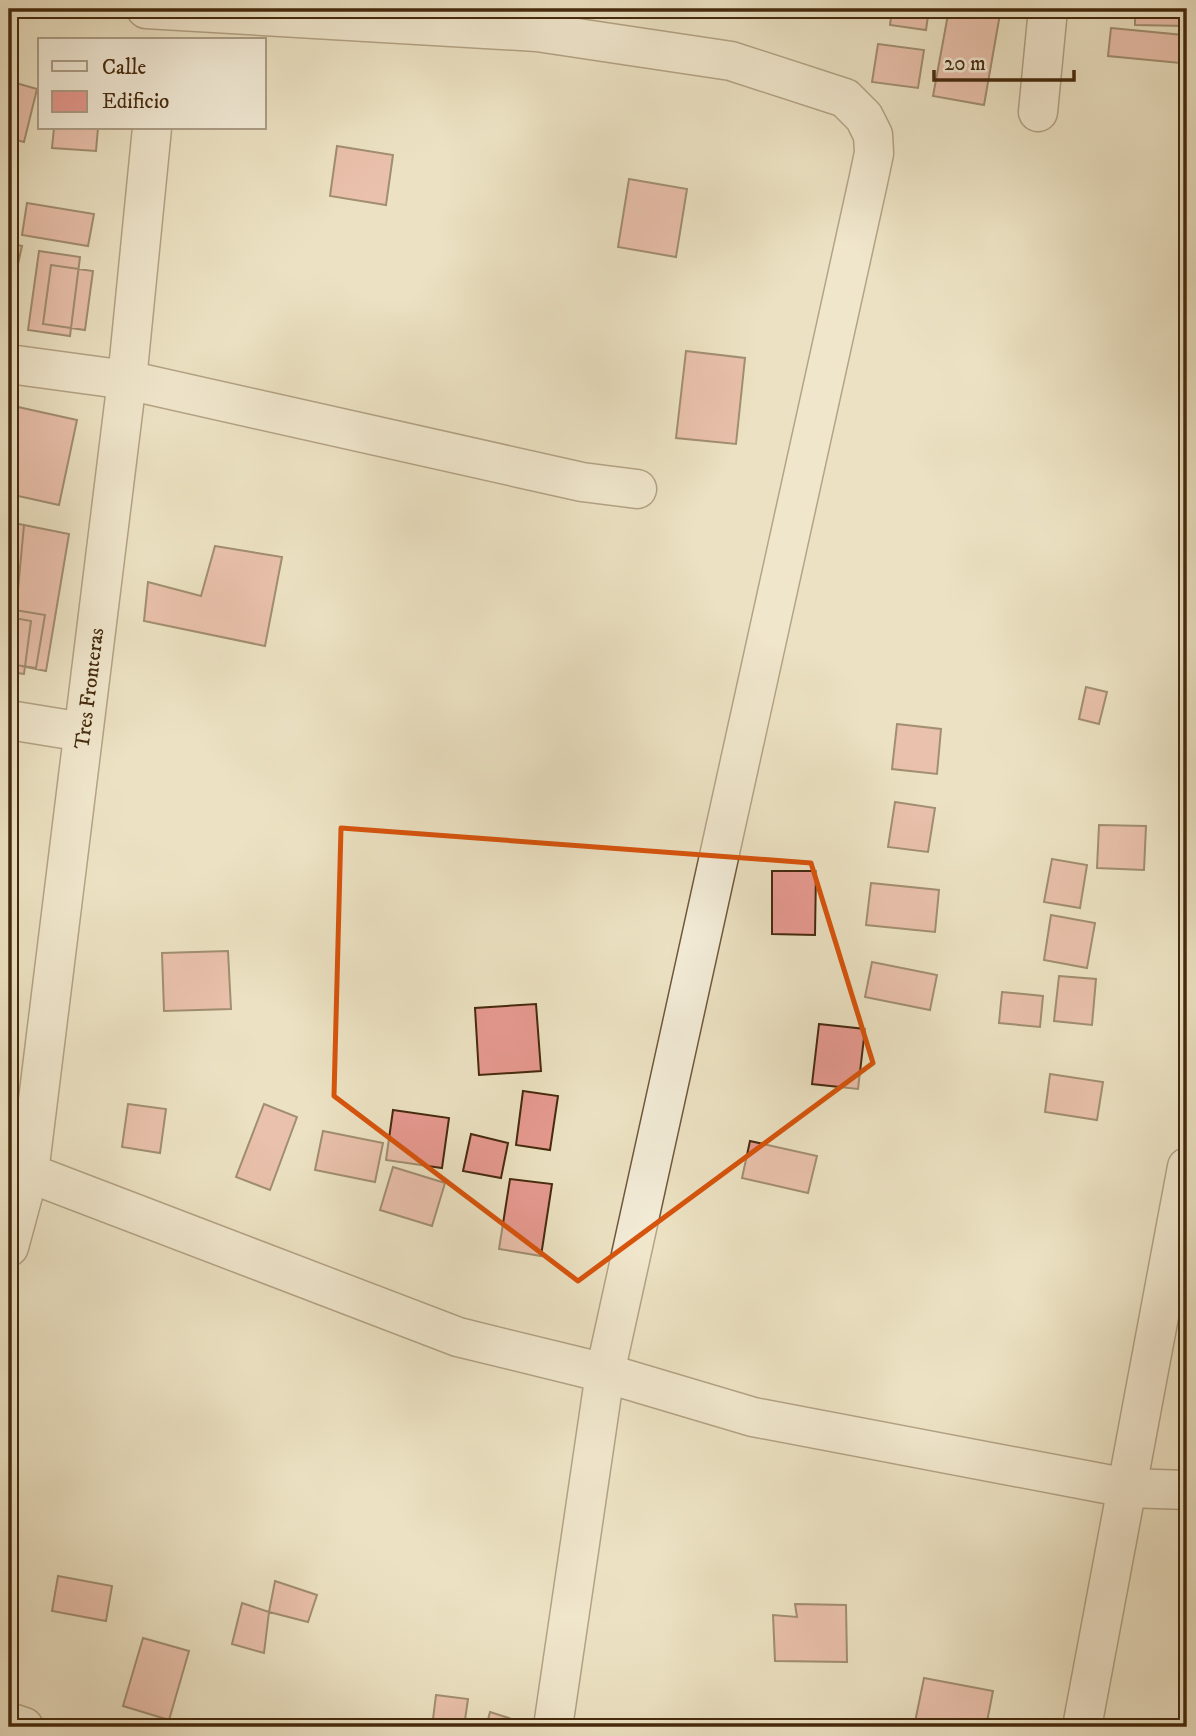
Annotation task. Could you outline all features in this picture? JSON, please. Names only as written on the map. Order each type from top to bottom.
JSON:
[{"type":"street","points":[[1038,112],[1048,9]]},
{"type":"street","points":[[158,17],[537,32],[731,61],[845,98],[864,117],[873,135],[874,153],[869,177],[605,1373],[553,1727]]},
{"type":"street","name":"Tres Fronteras","points":[[9,1247],[83,732],[127,380],[152,130]]},
{"type":"street","points":[[9,364],[127,380],[582,482],[637,489]]},
{"type":"street","points":[[9,720],[83,732]]},
{"type":"street","points":[[1082,1727],[1187,1167]]},
{"type":"street","points":[[19,1171],[458,1337],[605,1373],[753,1416],[1127,1488],[1187,1490]]},
{"type":"street","points":[[9,1722],[24,1727]]},
{"type":"highlighted area","points":[[341,828],[811,863],[873,1063],[578,1281],[334,1096]]},
{"type":"building","points":[[892,9],[929,9],[926,30],[890,25]]},
{"type":"building","points":[[949,9],[974,9],[1000,14],[984,105],[933,96]]},
{"type":"building","points":[[1135,9],[1187,9],[1187,26],[1135,25]]},
{"type":"building","points":[[1111,28],[1183,35],[1180,63],[1108,56]]},
{"type":"building","points":[[878,44],[924,50],[918,88],[872,82]]},
{"type":"building","points":[[9,81],[37,89],[24,142],[9,138]]},
{"type":"building","points":[[54,130],[98,130],[96,151],[52,148]]},
{"type":"building","points":[[337,146],[393,155],[386,205],[330,196]]},
{"type":"building","points":[[629,179],[687,189],[676,257],[618,247]]},
{"type":"building","points":[[27,203],[94,214],[88,246],[22,235]]},
{"type":"building","points":[[9,243],[22,246],[9,304]]},
{"type":"building","points":[[39,251],[80,257],[70,336],[28,330]]},
{"type":"building","points":[[51,265],[93,271],[85,330],[43,324]]},
{"type":"building","points":[[686,351],[745,358],[736,444],[676,438]]},
{"type":"building","points":[[9,405],[77,420],[59,505],[9,494]]},
{"type":"building","points":[[9,522],[24,525],[11,664],[9,664]]},
{"type":"building","points":[[24,525],[69,534],[46,671],[11,664]]},
{"type":"building","points":[[215,546],[282,557],[265,646],[144,621],[148,582],[201,596]]},
{"type":"building","points":[[9,609],[45,615],[36,668],[9,664]]},
{"type":"building","points":[[9,617],[31,621],[24,674],[9,672]]},
{"type":"building","points":[[1086,687],[1107,692],[1099,724],[1079,719]]},
{"type":"building","points":[[897,724],[941,729],[937,774],[892,769]]},
{"type":"building","points":[[9,782],[17,784],[9,817]]},
{"type":"building","points":[[895,802],[935,808],[928,852],[888,847]]},
{"type":"building","points":[[1099,825],[1146,826],[1144,870],[1097,868]]},
{"type":"building","points":[[1052,859],[1087,865],[1080,908],[1044,902]]},
{"type":"building","points":[[772,871],[816,871],[815,935],[772,934]]},
{"type":"building","points":[[871,883],[939,890],[935,932],[866,925]]},
{"type":"building","points":[[1051,915],[1095,923],[1087,968],[1044,960]]},
{"type":"building","points":[[228,951],[231,1009],[164,1011],[162,953]]},
{"type":"building","points":[[872,962],[937,975],[930,1010],[865,997]]},
{"type":"building","points":[[1059,976],[1096,979],[1092,1025],[1054,1021]]},
{"type":"building","points":[[1002,992],[1043,996],[1040,1027],[999,1023]]},
{"type":"building","points":[[536,1004],[541,1071],[479,1075],[475,1008]]},
{"type":"building","points":[[819,1024],[865,1029],[858,1089],[812,1084]]},
{"type":"building","points":[[1050,1074],[1103,1082],[1097,1120],[1045,1112]]},
{"type":"building","points":[[523,1091],[558,1096],[550,1150],[516,1145]]},
{"type":"building","points":[[128,1104],[166,1109],[160,1153],[122,1147]]},
{"type":"building","points":[[264,1104],[297,1117],[270,1190],[236,1177]]},
{"type":"building","points":[[393,1110],[449,1118],[442,1168],[386,1160]]},
{"type":"building","points":[[323,1131],[383,1143],[375,1182],[315,1170]]},
{"type":"building","points":[[471,1134],[508,1143],[501,1178],[463,1171]]},
{"type":"building","points":[[750,1141],[817,1156],[808,1193],[742,1178]]},
{"type":"building","points":[[393,1167],[445,1183],[432,1226],[380,1210]]},
{"type":"building","points":[[510,1179],[552,1184],[541,1256],[499,1249]]},
{"type":"building","points":[[58,1576],[112,1586],[106,1621],[52,1611]]},
{"type":"building","points":[[275,1581],[317,1595],[308,1622],[269,1612]]},
{"type":"building","points":[[242,1603],[269,1612],[264,1653],[232,1644]]},
{"type":"building","points":[[795,1604],[846,1605],[847,1662],[775,1661],[773,1615],[797,1617]]},
{"type":"building","points":[[143,1638],[189,1651],[169,1720],[123,1706]]},
{"type":"building","points":[[924,1678],[993,1691],[986,1727],[941,1727],[915,1722]]},
{"type":"building","points":[[436,1695],[468,1699],[464,1727],[432,1727]]},
{"type":"building","points":[[490,1712],[515,1720],[512,1727],[486,1727]]}]
